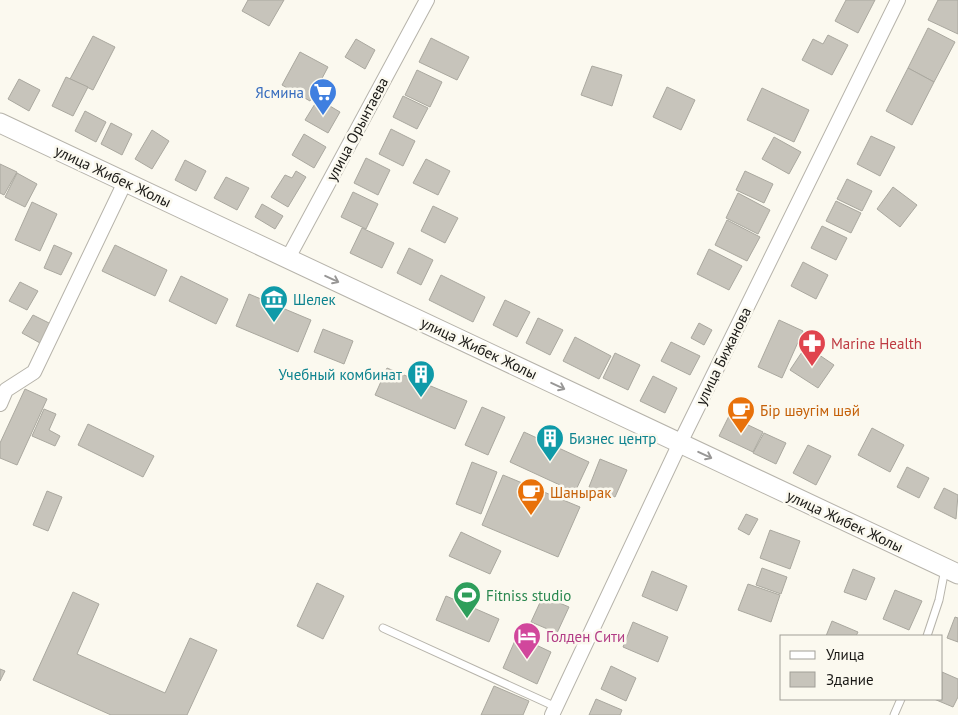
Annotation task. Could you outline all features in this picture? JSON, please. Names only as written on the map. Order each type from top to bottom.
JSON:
[{"type":"main road","name":"улица Жибек Жолы","points":[[0,124],[951,571]]},
{"type":"street","name":"улица Орынтаева","points":[[288,258],[427,0]]},
{"type":"street","name":"улица Бижанова","points":[[554,711],[680,443],[898,0]]},
{"type":"street","points":[[0,404],[6,390],[34,372],[125,182]]},
{"type":"lane","points":[[927,635],[951,571]]},
{"type":"lane","points":[[383,628],[554,711]]},
{"type":"lane","points":[[894,715],[901,700]]},
{"type":"building","points":[[248,0],[284,0],[269,26],[242,11]]},
{"type":"building","points":[[846,0],[875,0],[858,33],[835,21]]},
{"type":"building","points":[[938,0],[958,0],[958,34],[928,20]]},
{"type":"building","points":[[928,28],[955,42],[934,82],[908,68]]},
{"type":"building","points":[[828,35],[848,45],[832,75],[802,60],[813,39],[823,44]]},
{"type":"building","points":[[93,36],[115,47],[93,90],[70,79]]},
{"type":"building","points":[[431,38],[469,57],[457,80],[419,62]]},
{"type":"building","points":[[356,39],[375,50],[365,69],[345,57]]},
{"type":"building","points":[[300,52],[328,67],[310,101],[282,85]]},
{"type":"building","points":[[592,66],[622,75],[612,106],[581,95]]},
{"type":"building","points":[[908,68],[934,82],[912,125],[886,111]]},
{"type":"building","points":[[417,70],[442,82],[430,107],[405,95]]},
{"type":"building","points":[[66,77],[88,87],[73,116],[52,106]]},
{"type":"building","points":[[19,79],[40,90],[29,111],[8,99]]},
{"type":"building","points":[[667,87],[695,100],[681,130],[653,117]]},
{"type":"building","points":[[762,88],[809,110],[794,142],[747,120]]},
{"type":"building","points":[[403,96],[428,108],[417,129],[393,117]]},
{"type":"building","name":"Ясмина","points":[[318,99],[340,112],[328,133],[305,120]]},
{"type":"building","points":[[85,111],[106,122],[96,142],[75,131]]},
{"type":"building","points":[[111,123],[132,134],[122,155],[101,144]]},
{"type":"building","points":[[391,129],[415,141],[403,166],[379,154]]},
{"type":"building","points":[[152,130],[169,141],[152,169],[135,159]]},
{"type":"building","points":[[304,134],[326,147],[314,168],[292,155]]},
{"type":"building","points":[[871,136],[895,147],[880,176],[857,164]]},
{"type":"building","points":[[774,137],[801,152],[789,174],[762,159]]},
{"type":"building","points":[[366,158],[390,170],[378,195],[354,183]]},
{"type":"building","points":[[426,159],[450,171],[438,195],[413,183]]},
{"type":"building","points":[[185,160],[206,171],[196,191],[175,180]]},
{"type":"building","points":[[0,164],[17,172],[4,195],[0,193]]},
{"type":"building","points":[[296,171],[306,177],[288,207],[271,197],[285,175],[292,178]]},
{"type":"building","points":[[745,171],[773,184],[764,203],[736,190]]},
{"type":"building","points":[[17,173],[37,184],[25,207],[5,197]]},
{"type":"building","points":[[226,177],[249,188],[237,210],[214,198]]},
{"type":"building","points":[[847,179],[872,191],[862,211],[837,199]]},
{"type":"building","points":[[893,187],[917,205],[900,227],[877,209]]},
{"type":"building","points":[[353,192],[378,204],[366,229],[341,217]]},
{"type":"building","points":[[738,193],[770,210],[758,234],[726,218]]},
{"type":"building","points":[[836,201],[861,213],[851,233],[826,221]]},
{"type":"building","points":[[32,202],[57,214],[40,251],[15,240]]},
{"type":"building","points":[[262,204],[283,216],[275,229],[255,217]]},
{"type":"building","points":[[433,206],[458,218],[445,243],[421,231]]},
{"type":"building","points":[[727,220],[760,237],[747,261],[715,245]]},
{"type":"building","points":[[822,226],[847,238],[836,260],[811,248]]},
{"type":"building","points":[[362,228],[394,243],[382,268],[350,253]]},
{"type":"building","points":[[54,245],[72,253],[61,275],[44,268]]},
{"type":"building","points":[[115,245],[167,270],[155,296],[102,271]]},
{"type":"building","points":[[409,248],[433,260],[421,285],[397,273]]},
{"type":"building","points":[[709,249],[742,266],[729,290],[697,274]]},
{"type":"building","points":[[803,262],[828,275],[816,299],[791,286]]},
{"type":"building","points":[[441,275],[485,297],[473,322],[429,300]]},
{"type":"building","points":[[181,276],[228,299],[216,324],[169,301]]},
{"type":"building","points":[[20,282],[38,291],[27,310],[9,301]]},
{"type":"building","name":"Шелек","points":[[249,294],[311,320],[298,352],[236,326]]},
{"type":"building","points":[[505,300],[530,312],[517,337],[493,325]]},
{"type":"building","points":[[33,315],[51,324],[40,343],[22,333]]},
{"type":"building","points":[[538,318],[563,330],[550,355],[526,343]]},
{"type":"building","points":[[779,320],[803,331],[782,378],[758,367]]},
{"type":"building","points":[[699,323],[712,330],[704,345],[691,338]]},
{"type":"building","points":[[323,329],[353,341],[344,364],[314,352]]},
{"type":"building","points":[[575,337],[611,356],[599,379],[563,361]]},
{"type":"building","points":[[671,342],[700,356],[690,375],[661,361]]},
{"type":"building","name":"Marine Health","points":[[806,346],[834,365],[818,388],[790,370]]},
{"type":"building","points":[[615,353],[640,365],[628,390],[603,378]]},
{"type":"building","name":"Учебный комбинат","points":[[387,368],[467,401],[455,429],[375,395]]},
{"type":"building","points":[[653,376],[677,388],[665,413],[640,401]]},
{"type":"building","points":[[25,389],[47,399],[17,465],[0,458],[0,443]]},
{"type":"building","points":[[482,407],[505,417],[488,455],[465,445]]},
{"type":"building","points":[[44,409],[56,414],[49,430],[60,436],[55,446],[32,436]]},
{"type":"building","name":"Бір шәугім шәй","points":[[729,416],[763,432],[753,452],[719,436]]},
{"type":"building","points":[[88,424],[154,456],[143,477],[78,445]]},
{"type":"building","points":[[872,428],[904,445],[890,472],[858,455]]},
{"type":"building","name":"Бизнес центр","points":[[524,432],[589,462],[575,492],[510,462]]},
{"type":"building","points":[[764,433],[786,443],[776,464],[753,453]]},
{"type":"building","points":[[808,445],[831,456],[816,485],[793,473]]},
{"type":"building","points":[[600,459],[627,470],[615,497],[589,487]]},
{"type":"building","points":[[472,462],[497,472],[481,514],[456,504]]},
{"type":"building","points":[[907,467],[929,478],[919,498],[897,487]]},
{"type":"building","name":"Шанырак","points":[[503,475],[580,507],[558,557],[482,525]]},
{"type":"building","points":[[944,488],[958,495],[956,519],[934,508]]},
{"type":"building","points":[[47,491],[62,497],[48,531],[33,525]]},
{"type":"building","points":[[746,514],[758,519],[749,535],[738,529]]},
{"type":"building","points":[[770,530],[800,541],[790,569],[760,558]]},
{"type":"building","points":[[461,532],[501,551],[490,574],[449,556]]},
{"type":"building","points":[[762,568],[787,577],[781,594],[756,585]]},
{"type":"building","points":[[853,569],[875,578],[866,600],[844,592]]},
{"type":"building","points":[[652,571],[687,586],[677,611],[642,596]]},
{"type":"building","points":[[317,583],[344,596],[323,639],[297,626]]},
{"type":"building","points":[[748,584],[780,595],[771,622],[738,610]]},
{"type":"building","points":[[895,590],[922,601],[909,630],[883,619]]},
{"type":"building","points":[[73,592],[99,604],[77,654],[165,693],[190,638],[217,650],[187,715],[111,715],[33,680]]},
{"type":"building","name":"Fitniss studio","points":[[446,596],[499,619],[489,642],[436,620]]},
{"type":"building","points":[[543,596],[569,607],[557,633],[531,622]]},
{"type":"building","points":[[955,617],[958,618],[958,642],[947,638]]},
{"type":"building","points":[[832,621],[858,632],[856,635],[826,635]]},
{"type":"building","points":[[633,622],[668,637],[658,662],[623,647]]},
{"type":"building","name":"Голден Сити","points":[[517,636],[551,652],[537,684],[503,668]]},
{"type":"building","points":[[611,666],[636,678],[626,701],[601,689]]},
{"type":"building","points":[[0,669],[5,671],[0,681]]},
{"type":"building","points":[[943,672],[958,679],[958,697],[953,707],[936,700],[943,700]]},
{"type":"building","points":[[494,686],[529,701],[523,715],[481,715]]},
{"type":"building","points":[[596,699],[622,710],[620,715],[589,715]]},
{"type":"place","name":"Ясмина","points":[[323,116]]},
{"type":"place","name":"Шелек","points":[[274,323]]},
{"type":"place","name":"Marine Health","points":[[812,367]]},
{"type":"place","name":"Учебный комбинат","points":[[421,398]]},
{"type":"place","name":"Бір шәугім шәй","points":[[741,434]]},
{"type":"place","name":"Бизнес центр","points":[[550,462]]},
{"type":"place","name":"Шанырак","points":[[531,516]]},
{"type":"place","name":"Fitniss studio","points":[[467,619]]},
{"type":"place","name":"Голден Сити","points":[[527,660]]}]
